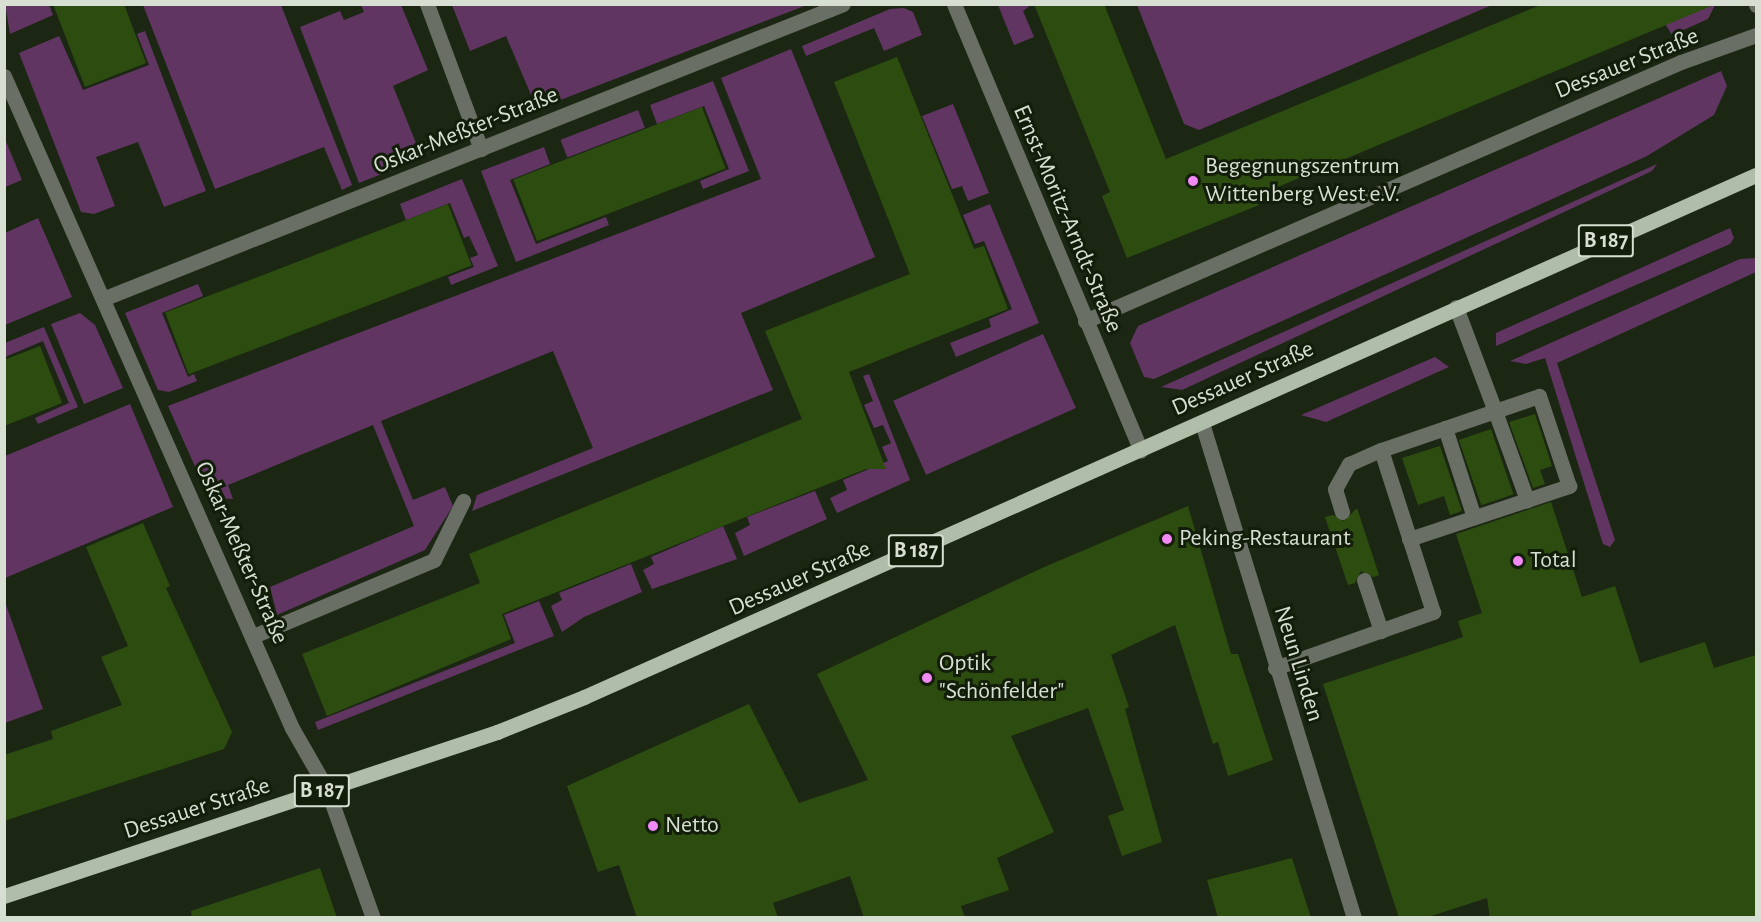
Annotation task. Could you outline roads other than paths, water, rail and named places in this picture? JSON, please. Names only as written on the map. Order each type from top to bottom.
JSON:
[{"type":"main road","name":"Dessauer Straße","points":[[4,896],[497,732],[584,697],[1202,423],[1456,307],[1756,176]]},
{"type":"street","points":[[427,4],[481,149]]},
{"type":"street","name":"Oskar-Meßter-Straße","points":[[105,298],[843,4]]},
{"type":"street","name":"Ernst-Moritz-Arndt-Straße","points":[[954,4],[1141,450]]},
{"type":"street","name":"Dessauer Straße","points":[[1085,321],[1681,62],[1756,35]]},
{"type":"street","name":"Oskar-Meßter-Straße","points":[[4,76],[49,185],[105,298],[292,728],[327,789],[373,918]]},
{"type":"street","points":[[1456,307],[1527,500]]},
{"type":"street","points":[[1342,512],[1335,489],[1348,464],[1381,450],[1539,396],[1569,486],[1409,539]]},
{"type":"street","name":"Neun Linden","points":[[1202,423],[1218,467],[1275,668],[1354,918]]},
{"type":"street","points":[[1445,428],[1474,517]]},
{"type":"street","points":[[1275,668],[1432,612],[1381,450]]},
{"type":"street","points":[[253,636],[434,560],[463,501]]},
{"type":"street","points":[[1364,580],[1380,631]]},
{"type":"place","name":"Begegnungszentrum Wittenberg West e.V.","points":[[1193,181]]},
{"type":"place","name":"Peking-Restaurant","points":[[1167,539]]},
{"type":"place","name":"Total","points":[[1518,561]]},
{"type":"place","name":"Optik \"Schönfelder\"","points":[[927,678]]},
{"type":"place","name":"Netto","points":[[653,826]]}]
